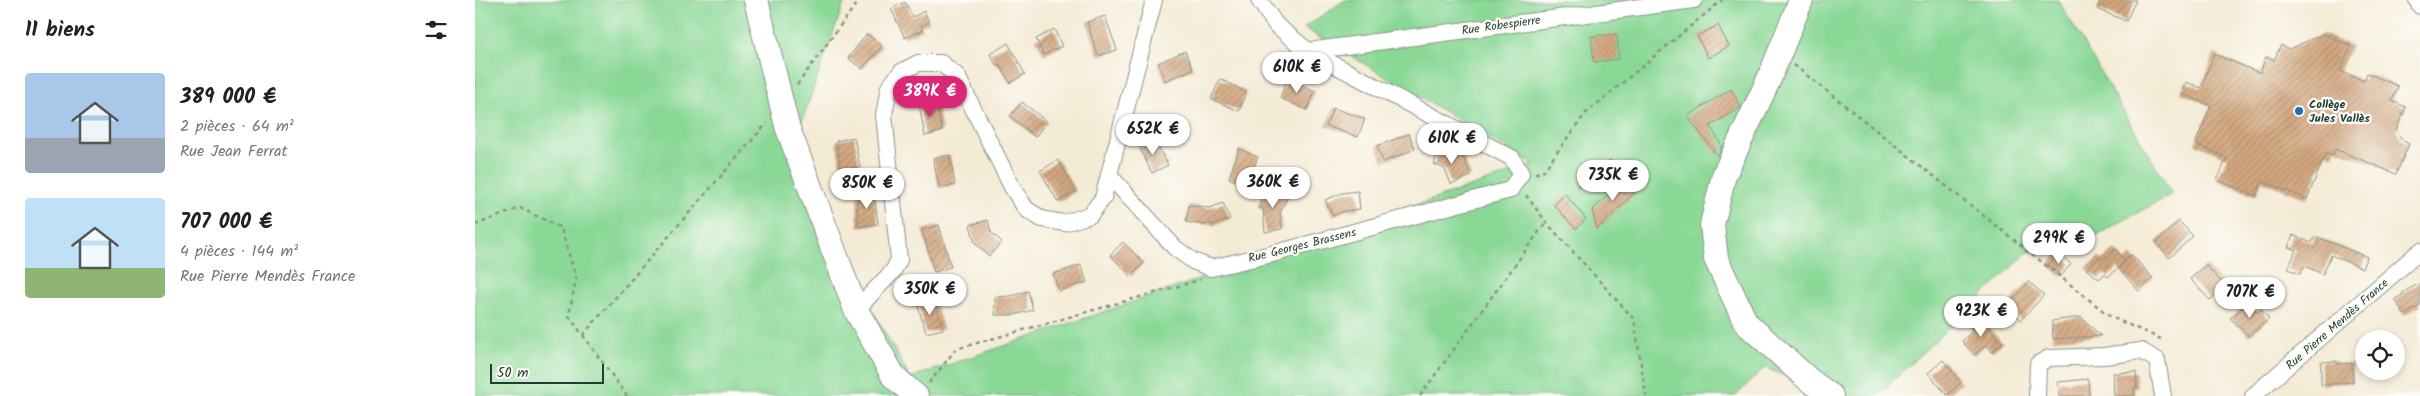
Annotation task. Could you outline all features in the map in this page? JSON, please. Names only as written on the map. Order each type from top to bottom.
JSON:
[{"type":"street","points":[[755,0],[787,126],[856,310],[894,377],[920,393]]},
{"type":"street","points":[[856,310],[893,271],[899,260],[884,115],[889,87],[901,72],[918,63],[941,63],[957,76],[1013,189],[1026,209],[1042,219],[1064,223],[1090,215],[1103,198],[1154,0]]},
{"type":"street","points":[[1259,0],[1276,25],[1308,51],[1512,158],[1521,174]]},
{"type":"street","name":"Rue Robespierre","points":[[1308,51],[1694,0]]},
{"type":"street","points":[[1801,0],[1779,54],[1723,175],[1712,225],[1716,259],[1746,323],[1809,380],[1831,396]]},
{"type":"street","points":[[2417,0],[2420,6]]},
{"type":"street","name":"Rue Georges Brassens","points":[[1211,268],[1272,254],[1509,190],[1521,174]]},
{"type":"street","points":[[1109,175],[1175,248],[1193,261],[1211,268]]},
{"type":"street","name":"Rue Pierre Mendès France","points":[[2253,396],[2420,251]]},
{"type":"street","points":[[2037,396],[2038,364],[2049,358],[2104,356],[2141,351],[2157,360],[2163,396]]},
{"type":"path","points":[[583,335],[782,105],[859,0]]},
{"type":"path","points":[[1646,396],[1634,319],[1546,222],[1525,194],[1521,174],[1542,173],[1585,114],[1722,0]]},
{"type":"path","points":[[1779,54],[2111,317],[2161,339]]},
{"type":"path","points":[[475,225],[520,208],[561,228],[576,278],[569,316],[627,396]]},
{"type":"path","points":[[1420,396],[1546,222]]},
{"type":"path","points":[[920,393],[956,348],[1211,277],[1211,268]]},
{"type":"green space","points":[[475,0],[845,0],[799,129],[861,289],[910,378],[1534,165],[1304,28],[1345,0],[2058,0],[2172,194],[2082,243],[2028,252],[1877,396],[1840,396],[1764,368],[1736,396],[475,396]]},
{"type":"building","points":[[2101,0],[2136,0],[2126,21],[2097,9]]},
{"type":"building","points":[[905,2],[913,17],[924,11],[929,22],[921,26],[923,30],[905,38],[891,9]]},
{"type":"building","points":[[1105,16],[1117,50],[1098,56],[1087,22]]},
{"type":"building","points":[[1718,25],[1729,46],[1708,58],[1697,36]]},
{"type":"building","points":[[1054,29],[1062,46],[1044,55],[1036,39]]},
{"type":"building","points":[[867,34],[882,46],[862,69],[848,58]]},
{"type":"building","points":[[1617,34],[1619,59],[1594,62],[1591,36]]},
{"type":"building","points":[[2323,34],[2351,46],[2340,71],[2364,81],[2367,73],[2398,86],[2392,101],[2406,107],[2396,130],[2402,140],[2409,144],[2396,174],[2335,149],[2333,156],[2326,153],[2307,199],[2262,181],[2256,196],[2217,180],[2227,158],[2195,144],[2211,106],[2181,93],[2186,82],[2201,88],[2214,54],[2260,73],[2266,57],[2274,60],[2281,45],[2289,49]]},
{"type":"building","points":[[1008,43],[1025,74],[1010,83],[999,64],[996,65],[990,54]]},
{"type":"building","points":[[1185,51],[1193,69],[1165,81],[1158,63]]},
{"type":"building","points":[[1220,79],[1246,92],[1239,111],[1211,99]]},
{"type":"building","points":[[1287,79],[1315,91],[1307,110],[1280,98]]},
{"type":"building","points":[[1731,89],[1741,107],[1710,126],[1722,146],[1718,156],[1687,116]]},
{"type":"building","points":[[936,100],[942,131],[925,136],[919,104]]},
{"type":"building","points":[[1022,102],[1047,122],[1035,137],[1010,116]]},
{"type":"building","points":[[1333,108],[1365,119],[1358,137],[1326,126]]},
{"type":"building","points":[[1409,134],[1415,149],[1383,162],[1377,146]]},
{"type":"building","points":[[854,137],[860,167],[841,170],[836,141]]},
{"type":"building","points":[[1154,139],[1168,165],[1152,173],[1139,147]]},
{"type":"building","points":[[1439,146],[1463,156],[1471,176],[1451,184],[1445,169],[1434,164]]},
{"type":"building","points":[[1239,149],[1258,157],[1246,185],[1229,178]]},
{"type":"building","points":[[950,155],[955,185],[939,188],[933,158]]},
{"type":"building","points":[[1058,160],[1076,191],[1058,202],[1040,171]]},
{"type":"building","points":[[1610,160],[1623,175],[1578,186],[1603,165]]},
{"type":"building","points":[[1627,178],[1638,190],[1597,229],[1592,210]]},
{"type":"building","points":[[1267,187],[1288,196],[1280,213],[1282,229],[1265,232],[1263,209],[1258,207]]},
{"type":"building","points":[[1358,191],[1360,209],[1344,211],[1333,216],[1325,200],[1342,193]]},
{"type":"building","points":[[874,193],[878,224],[858,227],[857,195]]},
{"type":"building","points":[[1565,194],[1586,219],[1576,229],[1554,205]]},
{"type":"building","points":[[1223,203],[1230,219],[1212,226],[1211,223],[1206,225],[1186,222],[1189,205],[1210,208]]},
{"type":"building","points":[[988,220],[991,232],[1002,242],[989,256],[975,243],[970,225]]},
{"type":"building","points":[[2179,221],[2193,236],[2169,258],[2156,242]]},
{"type":"building","points":[[939,225],[951,267],[934,272],[922,230]]},
{"type":"building","points":[[2293,235],[2312,243],[2315,236],[2367,257],[2362,268],[2331,255],[2323,274],[2304,266],[2300,274],[2288,269],[2296,250],[2288,247]]},
{"type":"building","points":[[1123,242],[1144,263],[1131,276],[1110,255]]},
{"type":"building","points":[[2115,249],[2125,261],[2108,277],[2105,274],[2099,279],[2086,269],[2099,257],[2102,260]]},
{"type":"building","points":[[2058,253],[2071,264],[2061,276],[2048,265]]},
{"type":"building","points":[[2132,255],[2153,278],[2139,291],[2118,268]]},
{"type":"building","points":[[1081,265],[1087,282],[1059,291],[1053,274]]},
{"type":"building","points":[[2206,265],[2225,286],[2210,300],[2190,279]]},
{"type":"building","points":[[2029,282],[2044,295],[2021,320],[2007,306]]},
{"type":"building","points":[[2420,283],[2420,306],[2404,315],[2395,299]]},
{"type":"building","points":[[1028,291],[1033,310],[1014,315],[995,315],[995,297],[1011,296]]},
{"type":"building","points":[[934,298],[943,329],[926,333],[917,303]]},
{"type":"building","points":[[2249,302],[2257,312],[2261,309],[2269,319],[2249,336],[2230,318]]},
{"type":"building","points":[[2081,317],[2101,336],[2053,339],[2052,321]]},
{"type":"building","points":[[1980,318],[2003,343],[1992,352],[1986,345],[1974,355],[1962,341],[1973,330],[1970,327]]},
{"type":"building","points":[[1943,360],[1961,382],[1947,395],[1928,373]]},
{"type":"building","points":[[2337,361],[2337,364],[2352,363],[2353,382],[2321,385],[2321,362]]},
{"type":"building","points":[[2136,372],[2137,388],[2134,388],[2135,396],[2114,396],[2113,373]]},
{"type":"building","points":[[2088,379],[2089,396],[2059,396],[2058,382]]},
{"type":"place","name":"Collège Jules Vallès","points":[[2299,111]]}]
